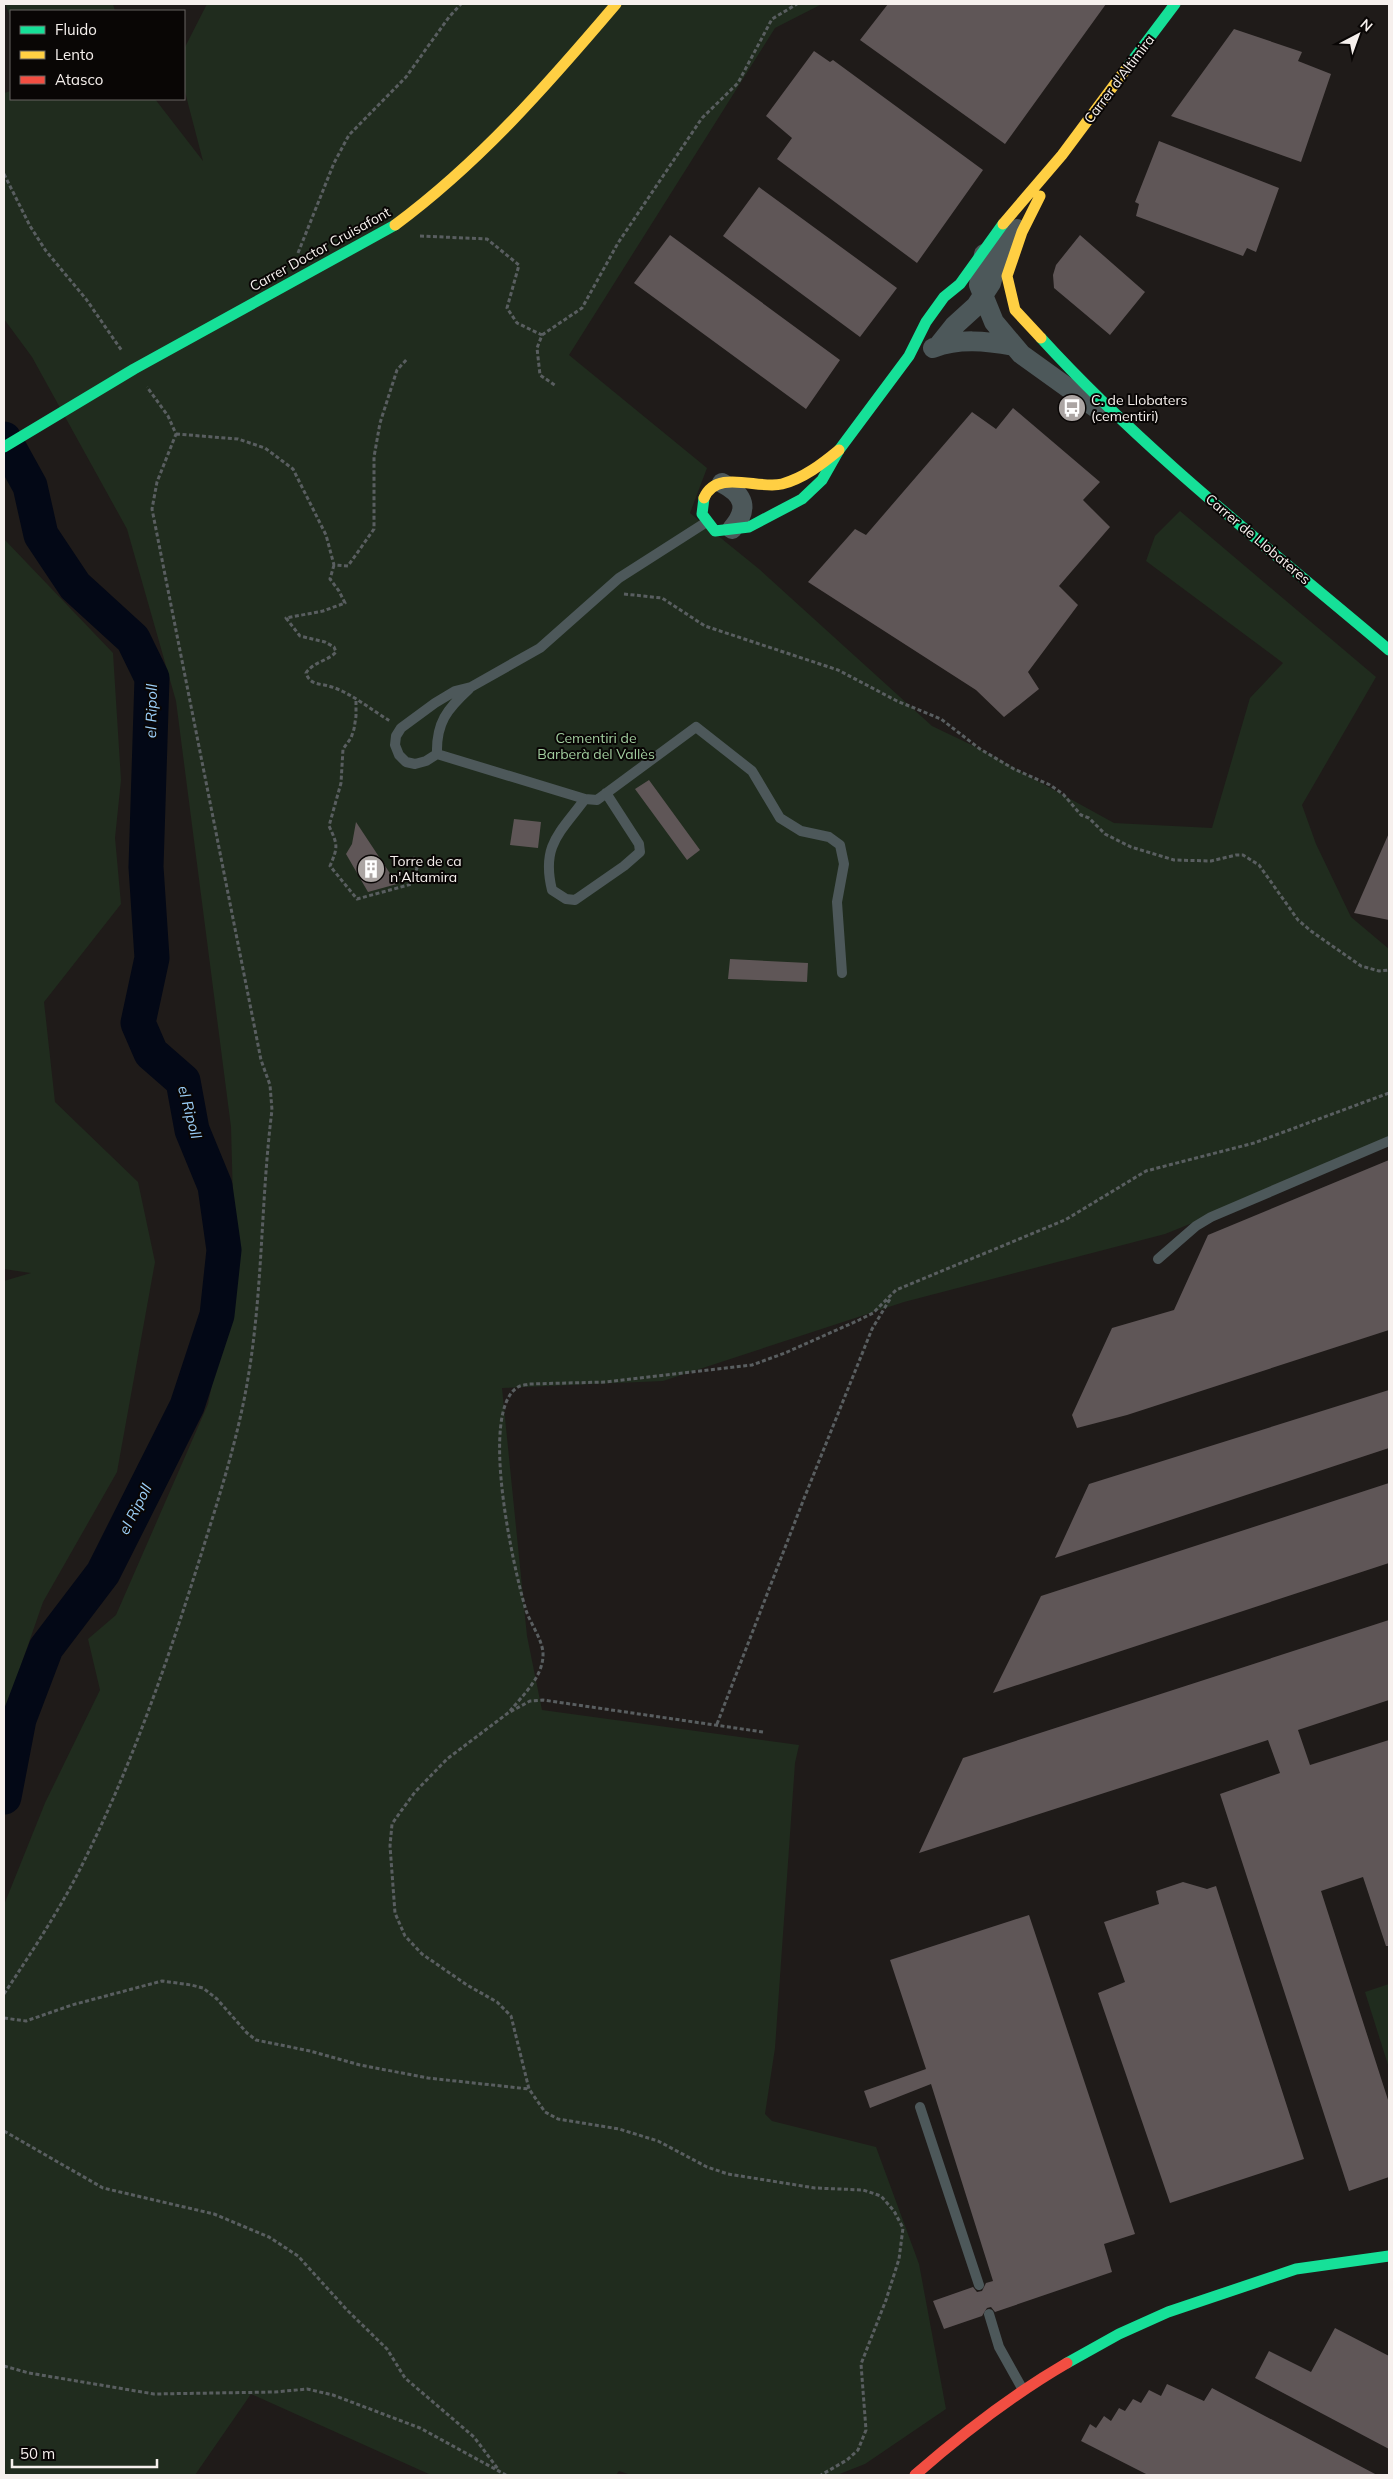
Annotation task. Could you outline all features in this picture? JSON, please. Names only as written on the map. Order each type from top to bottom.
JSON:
[{"type":"street","name":"Carrer Doctor Cruisafont","points":[[4,446],[92,396],[134,368],[382,234],[426,204],[476,161],[575,53],[616,4]]},
{"type":"street","name":"Carrer d'Altimira","points":[[938,346],[954,326],[976,306],[977,288],[984,253],[1003,224],[1062,155],[1175,4]]},
{"type":"street","name":"Carrer d'Altimira","points":[[1004,314],[1007,276],[1022,232],[1062,155]]},
{"type":"street","name":"Carrer d'Altimira","points":[[706,522],[715,531],[749,527],[802,499],[822,480],[838,450],[910,356],[926,322],[944,297],[991,283],[999,254],[1009,237],[1031,214]]},
{"type":"street","points":[[977,288],[1004,314]]},
{"type":"street","name":"Carrer de Llobateres","points":[[1004,314],[1014,346],[1021,354],[1106,416],[1128,426]]},
{"type":"street","name":"Carrer de Llobateres","points":[[1004,314],[1018,332],[1046,360],[1079,379],[1180,473],[1389,650]]},
{"type":"street","points":[[910,356],[949,342],[985,341],[1014,346]]},
{"type":"street","name":"Carrer d'Altimira","points":[[722,483],[744,482],[771,486],[809,474],[838,450]]},
{"type":"street","points":[[706,522],[702,515],[703,496],[712,487],[722,483],[734,489],[740,496],[742,504],[741,517],[732,530]]},
{"type":"street","points":[[915,2475],[954,2440],[1023,2390],[1119,2334],[1168,2312],[1296,2269],[1389,2256]]},
{"type":"lane","points":[[706,522],[650,556],[602,592],[540,648],[471,687],[456,691],[435,703],[401,728],[396,736],[395,745],[399,754],[406,762],[414,764],[426,761],[437,754],[585,799],[597,800],[696,727],[752,771],[780,818],[800,831],[829,837],[840,845],[844,864],[837,902],[842,973]]},
{"type":"lane","points":[[437,754],[436,738],[439,724],[471,687]]},
{"type":"lane","points":[[585,799],[552,843],[548,871],[552,890],[566,899],[575,900],[624,866],[640,852],[640,844],[606,793]]},
{"type":"lane","points":[[1158,1258],[1196,1226],[1211,1217],[1389,1140]]},
{"type":"lane","points":[[920,2107],[979,2285]]},
{"type":"lane","points":[[989,2314],[999,2347],[1023,2390]]},
{"type":"path","points":[[297,255],[334,163],[349,135],[406,76],[449,17],[461,4]]},
{"type":"path","points":[[556,386],[540,374],[537,348],[542,335],[582,308],[618,243],[702,118],[738,83],[772,19],[797,4]]},
{"type":"path","points":[[4,174],[30,226],[46,251],[86,299],[113,338]]},
{"type":"path","points":[[382,234],[487,239],[519,265],[507,308],[517,323],[542,335]]},
{"type":"path","points":[[334,565],[348,566],[374,529],[374,457],[380,423],[398,370],[406,359]]},
{"type":"path","points":[[4,1994],[62,1903],[86,1858],[108,1811],[151,1704],[188,1598],[228,1468],[241,1414],[255,1334],[272,1110],[270,1085],[261,1060],[152,509],[157,482],[176,434],[168,416]]},
{"type":"path","points":[[176,434],[238,439],[265,448],[293,469],[326,535],[334,565],[330,579],[345,603],[323,611],[286,618],[300,636],[325,642],[334,647],[336,652],[330,659],[309,668],[306,673],[308,679],[314,683],[332,687],[401,728]]},
{"type":"path","points":[[602,592],[662,598],[705,626],[838,670],[896,701],[941,720],[1000,761],[1050,785],[1063,794],[1081,815],[1089,818],[1105,834],[1144,853],[1174,860],[1211,861],[1243,855],[1259,865],[1298,920],[1311,932],[1361,966],[1379,971],[1389,970]]},
{"type":"path","points":[[356,701],[354,729],[351,738],[343,749],[341,783],[334,816],[329,826],[337,841],[337,849],[330,866],[357,899],[412,884],[417,868],[413,857]]},
{"type":"path","points":[[508,1714],[539,1672],[543,1652],[526,1610],[504,1518],[500,1446],[501,1420],[510,1396],[518,1387],[529,1384],[606,1382],[662,1377],[752,1365],[785,1354],[873,1312],[896,1290],[1065,1220],[1146,1171],[1254,1142],[1389,1093]]},
{"type":"path","points":[[718,1724],[803,1501],[872,1330],[896,1290]]},
{"type":"path","points":[[763,1732],[543,1700],[530,1701],[508,1714],[447,1759],[415,1792],[392,1824],[390,1846],[395,1913],[405,1936],[422,1954],[466,1985],[497,2002],[511,2016],[529,2089],[545,2112],[558,2119],[619,2129],[650,2139],[707,2167],[728,2174],[816,2188],[863,2190],[881,2196],[894,2211],[903,2228],[899,2259],[886,2300],[861,2364],[866,2430],[858,2450],[847,2460],[822,2475]]},
{"type":"path","points":[[4,2018],[26,2021],[72,2004],[162,1981],[203,1988],[217,1998],[247,2033],[256,2040],[310,2051],[360,2065],[428,2078],[529,2089]]},
{"type":"path","points":[[4,2131],[103,2188],[214,2214],[269,2237],[298,2256],[347,2310],[387,2349],[405,2378],[474,2437],[498,2469]]},
{"type":"path","points":[[4,2366],[29,2373],[154,2394],[276,2392],[307,2389],[333,2394],[420,2428],[506,2475]]},
{"type":"green space","points":[[5,4],[113,4],[115,10],[10,10],[10,16]]},
{"type":"green space","name":"Cementiri de Barberà del Vallès","points":[[207,4],[822,4],[775,28],[569,355],[707,468],[690,513],[759,569],[932,726],[980,749],[1114,823],[1212,828],[1250,698],[1283,663],[1146,561],[1155,536],[1180,511],[1376,677],[1302,805],[1316,844],[1351,917],[1389,949],[1389,1144],[1165,1234],[904,1302],[663,1381],[502,1388],[527,1636],[542,1710],[799,1745],[795,1763],[775,2048],[765,2114],[772,2121],[876,2147],[919,2264],[946,2409],[865,2464],[837,2475],[631,2475],[619,2471],[616,2475],[431,2475],[251,2394],[195,2475],[4,2475],[4,1905],[45,1803],[100,1690],[88,1639],[116,1615],[208,1404],[235,1273],[231,1127],[176,701],[127,529],[32,357],[4,319],[4,93],[10,91],[10,100],[156,100],[203,161],[185,92],[185,47]]},
{"type":"green space","points":[[4,539],[113,653],[121,780],[115,838],[121,904],[44,1002],[55,1102],[138,1182],[155,1262],[117,1472],[43,1602],[4,1714],[4,1281],[31,1273],[4,1269]]},
{"type":"green space","points":[[1389,1984],[1389,2068],[1365,1992]]},
{"type":"building","points":[[888,4],[1106,4],[1005,144],[860,40]]},
{"type":"building","points":[[1234,29],[1302,52],[1298,61],[1331,74],[1301,162],[1171,116]]},
{"type":"building","points":[[814,51],[830,62],[833,60],[983,170],[917,263],[777,159],[792,138],[766,116]]},
{"type":"building","points":[[1159,141],[1279,188],[1256,252],[1247,248],[1243,256],[1136,216],[1139,204],[1135,202]]},
{"type":"building","points":[[759,187],[897,288],[860,337],[723,236]]},
{"type":"building","points":[[670,235],[840,360],[806,409],[634,283]]},
{"type":"building","points":[[1080,235],[1145,292],[1110,335],[1054,288],[1053,275],[1056,265]]},
{"type":"building","points":[[1013,408],[1100,482],[1083,500],[1110,527],[1059,586],[1078,605],[1028,672],[1039,689],[1004,717],[976,690],[808,582],[855,529],[866,535],[972,412],[996,429]]},
{"type":"building","points":[[649,780],[700,850],[687,860],[635,789]]},
{"type":"building","points":[[514,819],[541,822],[538,848],[510,845]]},
{"type":"building","name":"Torre de ca n'Altamira","points":[[356,822],[397,884],[368,892],[346,854],[352,844]]},
{"type":"building","points":[[1389,833],[1389,920],[1354,913]]},
{"type":"building","points":[[730,959],[808,963],[807,982],[728,979]]},
{"type":"building","points":[[1389,1160],[1389,1330],[1127,1415],[1077,1428],[1072,1415],[1112,1328],[1174,1310],[1208,1235]]},
{"type":"building","points":[[1389,1390],[1389,1448],[1055,1558],[1089,1484]]},
{"type":"building","points":[[1389,1483],[1389,1563],[993,1693],[1041,1596]]},
{"type":"building","points":[[1389,1620],[1389,1700],[1298,1730],[1310,1765],[1389,1740],[1389,1946],[1386,1946],[1363,1877],[1321,1891],[1389,2103],[1389,2177],[1349,2191],[1220,1794],[1280,1773],[1268,1740],[919,1853],[963,1758]]},
{"type":"building","points":[[1183,1882],[1207,1889],[1216,1886],[1304,2159],[1170,2203],[1098,1993],[1125,1982],[1104,1922],[1159,1904],[1156,1891]]},
{"type":"building","points":[[1029,1915],[1135,2234],[1104,2244],[1112,2272],[995,2312],[991,2307],[987,2308],[982,2316],[944,2329],[933,2301],[973,2287],[977,2292],[982,2291],[986,2283],[993,2281],[931,2084],[870,2108],[864,2091],[926,2069],[890,1960]]},
{"type":"building","points":[[1335,2328],[1389,2356],[1389,2449],[1255,2378],[1269,2351],[1311,2372]]},
{"type":"building","points":[[1167,2384],[1204,2401],[1212,2388],[1377,2475],[1148,2475],[1081,2441],[1090,2424],[1096,2428],[1104,2416],[1111,2421],[1119,2408],[1125,2411],[1133,2399],[1141,2403],[1149,2390],[1161,2396]]},
{"type":"waterway","name":"el Ripoll","points":[[4,439],[30,486],[41,535],[75,586],[133,639],[152,678],[146,867],[152,958],[138,1023],[151,1053],[183,1081],[192,1130],[215,1186],[224,1250],[217,1315],[187,1406],[103,1573],[46,1648],[19,1719],[4,1797]]},
{"type":"traffic: fast","points":[[1126,69],[1175,4]]},
{"type":"traffic: fast","points":[[704,498],[702,514],[715,531],[749,527],[802,499],[822,480],[839,450],[909,356],[926,322],[944,297],[960,284],[1003,224]]},
{"type":"traffic: fast","points":[[4,447],[134,369],[395,225]]},
{"type":"traffic: fast","points":[[1041,338],[1081,380],[1166,461],[1389,650]]},
{"type":"traffic: fast","points":[[1067,2363],[1119,2334],[1168,2312],[1296,2269],[1389,2256]]},
{"type":"traffic: slow","points":[[395,225],[456,175],[512,121],[616,4]]},
{"type":"traffic: slow","points":[[1003,224],[1062,155],[1126,69]]},
{"type":"traffic: slow","points":[[1040,196],[1022,232],[1007,276],[1015,310],[1041,338]]},
{"type":"traffic: slow","points":[[704,498],[710,489],[718,484],[728,482],[782,484],[812,470],[839,450]]},
{"type":"traffic: jam","points":[[915,2475],[988,2415],[1067,2363]]},
{"type":"place","name":"C. de Llobaters (cementiri)","points":[[1072,408]]},
{"type":"place","name":"Torre de ca n'Altamira","points":[[371,869]]}]
